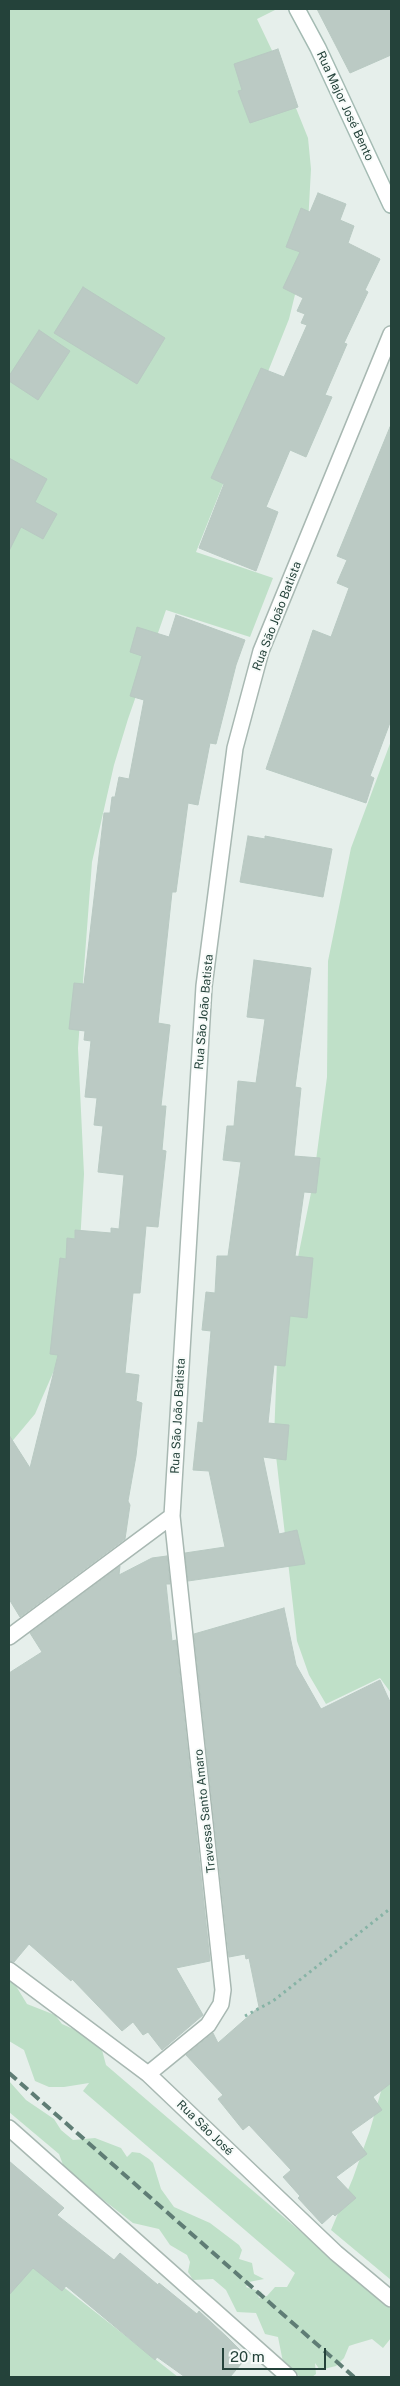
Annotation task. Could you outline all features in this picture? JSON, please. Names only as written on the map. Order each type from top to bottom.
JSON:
[{"type":"street","name":"Rua Major José Bento","points":[[297,9],[318,48],[391,205]]},
{"type":"street","name":"Rua São João Batista","points":[[172,1516],[204,986],[235,748],[261,651],[391,334]]},
{"type":"street","points":[[9,1637],[172,1516]]},
{"type":"street","name":"Travessa Santo Amaro","points":[[148,2074],[208,2025],[221,2004],[223,1990],[222,1962],[172,1516]]},
{"type":"street","name":"Rua São José","points":[[9,1970],[148,2074],[336,2253],[391,2300]]},
{"type":"street","points":[[9,2128],[289,2377]]},
{"type":"path","points":[[208,2025],[238,2020],[273,2001],[391,1908]]},
{"type":"green space","points":[[9,9],[277,9],[257,19],[277,61],[308,138],[311,169],[304,258],[289,319],[196,552],[273,578],[250,637],[166,610],[128,719],[114,765],[92,862],[78,1048],[84,1174],[79,1261],[56,1366],[35,1414],[9,1445]]},
{"type":"green space","points":[[391,741],[391,1693],[380,1678],[326,1704],[309,1675],[297,1641],[274,1438],[277,1361],[313,1183],[327,1077],[328,961],[351,848]]},
{"type":"green space","points":[[9,1980],[16,1986],[27,2004],[55,2015],[62,2024],[82,2033],[92,2041],[102,2050],[106,2065],[391,2309],[391,2338],[383,2348],[372,2339],[349,2346],[344,2358],[336,2366],[320,2370],[315,2363],[316,2374],[312,2377],[300,2377],[283,2362],[278,2337],[265,2334],[256,2313],[237,2312],[226,2290],[213,2279],[193,2280],[188,2272],[190,2262],[187,2255],[170,2245],[159,2229],[133,2223],[65,2170],[59,2154],[9,2112],[9,2081],[26,2100],[54,2119],[61,2130],[73,2140],[95,2138],[121,2148],[127,2157],[132,2152],[140,2153],[149,2159],[153,2163],[161,2189],[174,2207],[210,2223],[239,2245],[242,2250],[239,2259],[252,2263],[254,2274],[264,2279],[249,2282],[246,2287],[262,2292],[258,2295],[259,2298],[267,2296],[275,2287],[287,2287],[295,2273],[83,2091],[89,2083],[49,2087],[35,2081],[24,2050],[9,2041]]},
{"type":"green space","points":[[391,2056],[391,2280],[331,2230],[353,2178],[370,2130]]},
{"type":"green space","points":[[9,2221],[32,2243],[24,2256],[178,2377],[9,2377]]},
{"type":"building","points":[[317,9],[391,9],[391,55],[350,73]]},
{"type":"building","points":[[278,49],[298,107],[250,123],[238,91],[242,90],[234,64]]},
{"type":"building","points":[[318,193],[346,204],[340,220],[354,226],[348,243],[380,259],[365,290],[368,292],[344,343],[347,344],[325,395],[332,397],[306,457],[290,450],[266,507],[278,512],[256,571],[199,548],[224,484],[211,478],[261,368],[284,377],[307,325],[301,323],[305,314],[297,311],[303,298],[283,288],[300,252],[286,247],[301,208],[310,212]]},
{"type":"building","points":[[83,287],[165,338],[137,384],[54,333]]},
{"type":"building","points":[[39,330],[70,351],[38,400],[9,381],[9,376]]},
{"type":"building","points":[[390,427],[391,720],[370,776],[374,778],[366,803],[266,769],[313,630],[331,637],[349,588],[337,583],[347,560],[337,556]]},
{"type":"building","points":[[9,458],[47,479],[35,502],[57,514],[43,539],[21,527],[9,551]]},
{"type":"building","points":[[176,615],[245,640],[236,665],[216,744],[210,743],[198,805],[188,803],[176,892],[172,892],[158,1023],[170,1025],[161,1106],[166,1106],[162,1150],[166,1151],[158,1227],[146,1226],[140,1293],[133,1293],[125,1373],[139,1375],[136,1401],[142,1403],[136,1456],[128,1501],[130,1505],[125,1539],[20,1617],[9,1599],[9,1435],[30,1468],[58,1355],[50,1354],[60,1258],[66,1259],[67,1238],[75,1239],[75,1230],[111,1233],[111,1228],[119,1229],[124,1175],[98,1172],[103,1126],[94,1125],[97,1098],[85,1097],[91,1041],[84,1040],[85,1031],[69,1029],[74,983],[84,984],[104,813],[110,813],[112,797],[115,797],[119,777],[129,779],[144,700],[130,696],[142,656],[130,652],[137,627],[169,637]]},
{"type":"building","points":[[248,836],[265,839],[265,836],[332,849],[323,897],[240,882]]},
{"type":"building","points":[[254,960],[311,968],[295,1087],[301,1088],[294,1156],[320,1158],[316,1193],[304,1192],[295,1256],[313,1258],[307,1318],[290,1316],[285,1366],[274,1365],[268,1423],[289,1425],[286,1460],[263,1457],[279,1534],[297,1530],[305,1564],[188,1581],[185,1553],[225,1547],[209,1471],[193,1470],[198,1422],[203,1423],[211,1331],[202,1330],[206,1292],[215,1293],[217,1256],[228,1256],[241,1162],[223,1160],[227,1126],[234,1126],[238,1081],[256,1083],[265,1019],[247,1017]]},
{"type":"building","points":[[167,1556],[170,1584],[166,1584],[172,1641],[176,1640],[210,1961],[176,1968],[203,2015],[162,2050],[148,2032],[143,2035],[133,2022],[122,2031],[72,1979],[71,1981],[29,1944],[14,1962],[9,1961],[9,1673],[42,1652],[30,1633],[120,1566],[119,1575],[152,1558]]},
{"type":"building","points":[[284,1608],[296,1665],[321,1709],[380,1680],[391,1704],[391,2083],[373,2097],[382,2110],[351,2132],[367,2154],[336,2177],[356,2198],[335,2216],[333,2214],[322,2224],[298,2198],[300,2196],[283,2177],[291,2170],[249,2125],[243,2130],[218,2099],[223,2095],[186,2055],[213,2033],[218,2043],[259,2007],[249,1958],[246,1959],[245,1954],[229,1957],[194,1634]]},
{"type":"building","points":[[9,2161],[64,2208],[57,2215],[114,2260],[120,2253],[197,2314],[199,2311],[227,2337],[247,2357],[230,2377],[185,2377],[157,2357],[155,2360],[66,2286],[62,2291],[33,2268],[9,2295]]},
{"type":"railway","points":[[9,2073],[354,2377]]}]
